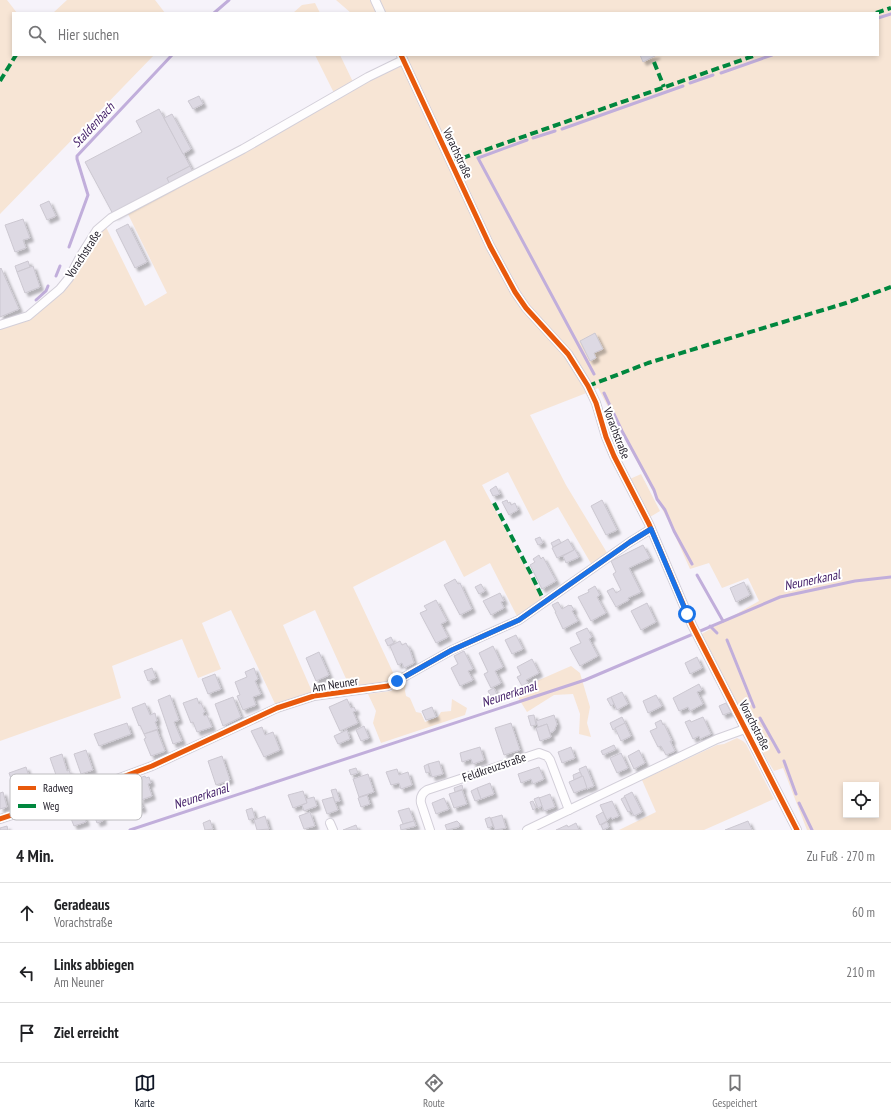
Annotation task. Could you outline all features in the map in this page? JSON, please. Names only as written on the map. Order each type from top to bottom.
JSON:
[{"type":"street","points":[[375,0],[381,12]]},
{"type":"street","name":"Vorachstraße","points":[[0,325],[28,316],[60,288],[69,278],[80,256],[97,230],[111,218],[243,149],[402,57],[490,246],[504,272],[526,308],[568,354],[588,386],[596,403],[606,437],[614,456],[651,529],[692,625],[797,830]]},
{"type":"street","name":"Am Neuner","points":[[130,774],[152,766],[277,708],[314,696],[388,686],[452,650],[519,620],[630,542],[651,529]]},
{"type":"street","points":[[527,830],[717,740],[745,729]]},
{"type":"street","name":"Feldkreuzstraße","points":[[430,830],[421,803],[424,792],[539,753],[547,756],[550,760],[569,810]]},
{"type":"street","name":"Am Neuner","points":[[0,819],[10,816]]},
{"type":"shaded area","points":[[0,0],[7,0],[16,12],[12,12],[12,56],[153,56],[0,214]]},
{"type":"shaded area","points":[[67,0],[155,0],[164,12],[54,12]]},
{"type":"shaded area","points":[[336,0],[891,0],[891,830],[807,830],[783,768],[774,771],[750,732],[700,635],[759,601],[748,578],[722,588],[709,563],[690,569],[669,522],[598,388],[592,391],[521,296],[479,219],[401,56],[879,56],[879,12],[350,12]]},
{"type":"shaded area","points":[[315,3],[320,12],[294,12],[302,5]]},
{"type":"shaded area","points":[[316,56],[340,56],[353,82],[334,93]]},
{"type":"shaded area","points":[[403,60],[515,292],[568,354],[589,392],[530,415],[566,485],[609,556],[593,567],[558,507],[533,521],[508,472],[482,485],[545,603],[519,620],[490,563],[464,577],[445,540],[353,587],[397,681],[352,692],[315,610],[283,625],[314,696],[277,708],[231,610],[202,623],[221,669],[198,678],[182,639],[112,666],[121,698],[0,741],[0,330],[2,325],[28,316],[60,289],[104,223],[145,306],[167,293],[126,210]]},
{"type":"shaded area","points":[[641,474],[660,511],[650,517],[630,479]]},
{"type":"shaded area","points":[[571,666],[580,673],[590,707],[587,723],[591,737],[579,734],[580,714],[573,694],[554,695],[527,712],[514,691]]},
{"type":"shaded area","points":[[406,682],[406,696],[410,698],[416,712],[421,713],[425,722],[438,717],[441,712],[451,711],[452,699],[467,708],[465,715],[381,743],[373,723],[376,711],[368,694],[391,691]]},
{"type":"shaded area","points":[[737,738],[746,744],[774,799],[704,830],[619,830],[656,812],[642,780],[717,745],[724,744]]},
{"type":"building","points":[[640,56],[655,56],[643,62]]},
{"type":"building","points":[[199,96],[203,104],[193,109],[188,101]]},
{"type":"building","points":[[159,109],[190,166],[167,178],[171,185],[114,216],[85,162],[142,132],[136,121]]},
{"type":"building","points":[[172,114],[191,149],[183,154],[164,118]]},
{"type":"building","points":[[190,166],[193,172],[170,185],[167,178]]},
{"type":"building","points":[[49,201],[56,216],[47,220],[40,205]]},
{"type":"building","points":[[23,219],[30,238],[23,240],[26,248],[15,252],[5,225]]},
{"type":"building","points":[[128,224],[147,262],[135,268],[116,230]]},
{"type":"building","points":[[28,261],[30,267],[17,272],[15,266]]},
{"type":"building","points":[[33,266],[40,287],[25,293],[17,272]]},
{"type":"building","points":[[1,268],[19,309],[0,317],[0,269]]},
{"type":"building","points":[[595,333],[603,349],[594,353],[596,358],[590,361],[580,341]]},
{"type":"building","points":[[496,486],[500,494],[493,496],[490,490]]},
{"type":"building","points":[[507,500],[511,505],[515,503],[518,510],[509,515],[502,502]]},
{"type":"building","points":[[602,500],[617,530],[606,535],[591,506]]},
{"type":"building","points":[[540,537],[543,543],[538,545],[535,539]]},
{"type":"building","points":[[559,539],[561,543],[553,547],[551,543]]},
{"type":"building","points":[[568,539],[574,550],[557,558],[552,548]]},
{"type":"building","points":[[643,545],[650,558],[629,568],[641,592],[628,598],[629,600],[616,607],[607,591],[613,588],[616,593],[621,590],[613,574],[616,572],[611,561]]},
{"type":"building","points":[[574,548],[579,557],[566,563],[563,556],[574,550]]},
{"type":"building","points":[[539,555],[541,559],[543,557],[556,581],[542,589],[530,565],[535,562],[533,559]]},
{"type":"building","points":[[455,579],[458,584],[460,583],[472,609],[460,615],[444,585]]},
{"type":"building","points":[[744,582],[750,595],[736,602],[730,588]]},
{"type":"building","points":[[481,584],[485,591],[479,594],[475,587]]},
{"type":"building","points":[[595,586],[600,595],[597,597],[606,613],[591,621],[578,597],[589,592],[588,590]]},
{"type":"building","points":[[500,593],[504,601],[501,602],[504,608],[491,615],[483,601]]},
{"type":"building","points":[[436,600],[447,621],[441,624],[448,637],[436,643],[420,613],[427,610],[424,606]]},
{"type":"building","points":[[558,602],[562,609],[571,605],[574,610],[572,611],[578,621],[563,629],[552,605]]},
{"type":"building","points":[[647,603],[656,622],[641,630],[631,611]]},
{"type":"building","points":[[587,628],[592,637],[589,639],[598,656],[580,666],[570,648],[581,643],[576,633]]},
{"type":"building","points":[[516,635],[523,649],[512,654],[505,640]]},
{"type":"building","points":[[391,637],[394,643],[388,646],[385,640]]},
{"type":"building","points":[[400,641],[402,645],[406,643],[409,647],[414,663],[404,668],[402,663],[398,665],[390,646]]},
{"type":"building","points":[[493,646],[503,667],[495,671],[501,683],[491,688],[484,674],[488,672],[479,653]]},
{"type":"building","points":[[464,651],[473,669],[468,671],[473,680],[460,686],[451,668],[458,664],[454,656]]},
{"type":"building","points":[[319,652],[329,675],[316,681],[306,658]]},
{"type":"building","points":[[697,657],[702,668],[690,674],[685,663]]},
{"type":"building","points":[[532,659],[539,673],[526,680],[528,683],[522,686],[517,677],[521,675],[517,667]]},
{"type":"building","points":[[152,668],[156,678],[148,681],[144,671]]},
{"type":"building","points":[[254,668],[258,679],[255,681],[261,694],[253,697],[256,705],[243,710],[237,696],[240,695],[235,682],[247,677],[245,672]]},
{"type":"building","points":[[215,674],[221,689],[208,694],[202,679]]},
{"type":"building","points":[[699,684],[702,690],[697,692],[703,704],[690,711],[688,707],[679,711],[673,698]]},
{"type":"building","points":[[494,688],[498,697],[493,700],[488,691]]},
{"type":"building","points":[[622,692],[628,704],[617,710],[611,697]]},
{"type":"building","points":[[170,695],[179,720],[174,722],[182,741],[173,744],[158,700]]},
{"type":"building","points":[[656,695],[662,706],[648,713],[643,701]]},
{"type":"building","points":[[233,697],[241,717],[223,726],[215,704]]},
{"type":"building","points":[[611,697],[614,704],[611,706],[607,699]]},
{"type":"building","points":[[197,698],[199,704],[201,703],[205,712],[203,713],[204,716],[207,715],[212,727],[197,732],[193,722],[191,723],[183,703]]},
{"type":"building","points":[[347,699],[351,708],[354,707],[356,711],[353,712],[358,723],[340,731],[329,707]]},
{"type":"building","points":[[145,703],[150,715],[155,713],[157,721],[155,722],[158,729],[144,734],[132,708]]},
{"type":"building","points":[[726,703],[731,712],[723,715],[719,706]]},
{"type":"building","points":[[432,707],[436,717],[426,720],[422,711]]},
{"type":"building","points":[[534,715],[536,725],[531,726],[528,716]]},
{"type":"building","points":[[554,715],[557,724],[554,731],[550,733],[547,724],[538,727],[536,721]]},
{"type":"building","points":[[622,717],[625,723],[613,730],[610,723]]},
{"type":"building","points":[[703,717],[711,734],[700,739],[699,736],[693,739],[685,722],[690,720],[691,722]]},
{"type":"building","points":[[661,720],[672,741],[670,741],[675,751],[666,755],[661,746],[658,747],[650,731],[657,728],[655,723]]},
{"type":"building","points":[[127,723],[131,734],[99,746],[94,734]]},
{"type":"building","points":[[511,723],[520,750],[504,755],[495,728]]},
{"type":"building","points":[[625,723],[631,736],[621,741],[615,728]]},
{"type":"building","points":[[547,724],[551,737],[540,741],[536,728]]},
{"type":"building","points":[[364,726],[369,738],[361,741],[356,730]]},
{"type":"building","points":[[262,727],[265,735],[273,732],[280,750],[264,757],[251,731]]},
{"type":"building","points":[[157,730],[165,751],[151,756],[144,739],[146,738],[144,734]]},
{"type":"building","points":[[347,730],[350,739],[338,744],[334,736]]},
{"type":"building","points":[[614,745],[616,749],[603,755],[601,751]]},
{"type":"building","points":[[480,747],[484,760],[473,764],[471,759],[462,762],[460,753]]},
{"type":"building","points":[[571,747],[575,758],[562,763],[558,752]]},
{"type":"building","points":[[86,750],[93,770],[81,774],[74,754]]},
{"type":"building","points":[[639,750],[645,763],[634,769],[628,756]]},
{"type":"building","points":[[621,753],[628,768],[617,773],[610,758]]},
{"type":"building","points":[[62,754],[67,771],[69,770],[70,774],[56,774],[50,758]]},
{"type":"building","points":[[222,756],[230,780],[216,785],[208,761]]},
{"type":"building","points":[[439,761],[443,774],[432,777],[428,764]]},
{"type":"building","points":[[428,764],[430,772],[426,773],[424,766]]},
{"type":"building","points":[[586,766],[594,786],[587,789],[579,769]]},
{"type":"building","points":[[26,767],[28,774],[10,774],[10,776],[9,773]]},
{"type":"building","points":[[539,767],[544,779],[533,784],[531,779],[521,783],[518,774]]},
{"type":"building","points":[[356,768],[358,773],[351,775],[349,770]]},
{"type":"building","points":[[397,769],[399,775],[408,772],[412,785],[401,789],[399,783],[391,785],[386,772]]},
{"type":"building","points":[[580,772],[582,776],[574,780],[573,775]]},
{"type":"building","points":[[368,774],[374,792],[359,797],[353,779]]},
{"type":"building","points":[[583,776],[587,788],[574,793],[569,782]]},
{"type":"building","points":[[142,777],[149,777],[151,783],[148,784],[152,796],[142,800]]},
{"type":"building","points":[[490,783],[494,794],[481,799],[477,788]]},
{"type":"building","points":[[462,785],[463,789],[455,792],[454,788]]},
{"type":"building","points":[[477,788],[481,799],[475,801],[471,791]]},
{"type":"building","points":[[336,789],[340,801],[335,802],[331,790]]},
{"type":"building","points":[[462,790],[467,804],[454,808],[449,794]]},
{"type":"building","points":[[303,791],[307,803],[293,808],[288,795]]},
{"type":"building","points":[[3,792],[7,807],[0,809],[0,793]]},
{"type":"building","points":[[632,792],[642,812],[634,816],[624,796]]},
{"type":"building","points":[[550,794],[555,807],[544,811],[539,798]]},
{"type":"building","points":[[367,795],[370,804],[361,807],[358,798]]},
{"type":"building","points":[[314,797],[317,806],[304,811],[302,805],[307,803],[306,799]]},
{"type":"building","points":[[333,797],[338,810],[327,814],[322,800]]},
{"type":"building","points":[[539,797],[542,806],[538,808],[534,799]]},
{"type":"building","points":[[625,797],[631,811],[628,812],[621,799]]},
{"type":"building","points":[[444,798],[449,809],[436,814],[432,803]]},
{"type":"building","points":[[533,801],[536,808],[533,810],[530,802]]},
{"type":"building","points":[[612,801],[619,816],[612,819],[611,817],[607,820],[600,805]]},
{"type":"building","points":[[252,808],[255,818],[249,820],[246,810]]},
{"type":"building","points":[[409,808],[414,821],[403,824],[398,811]]},
{"type":"building","points":[[310,812],[315,826],[304,829],[299,816]]},
{"type":"building","points":[[603,812],[607,821],[600,825],[596,816]]},
{"type":"building","points":[[502,815],[506,828],[495,830],[491,818]]},
{"type":"building","points":[[265,816],[269,829],[257,830],[254,820]]},
{"type":"building","points":[[490,817],[493,826],[488,828],[485,819]]},
{"type":"building","points":[[72,820],[85,820],[86,822],[74,826]]},
{"type":"building","points":[[96,820],[103,820],[103,821],[97,823]]},
{"type":"building","points":[[210,820],[213,829],[205,830],[203,823]]},
{"type":"building","points":[[414,821],[416,826],[401,830],[400,825]]},
{"type":"building","points":[[457,821],[460,824],[459,827],[447,830],[445,825]]},
{"type":"building","points":[[748,821],[752,830],[725,830]]},
{"type":"building","points":[[607,822],[609,827],[603,830],[601,825]]},
{"type":"building","points":[[576,823],[579,830],[556,830],[567,825],[568,827]]},
{"type":"building","points":[[356,825],[358,830],[343,830]]},
{"type":"building","points":[[7,826],[8,830],[0,830],[0,828]]},
{"type":"waterway","name":"Staldenbach","points":[[215,12],[229,0]]},
{"type":"waterway","points":[[879,18],[891,14]]},
{"type":"waterway","name":"Staldenbach","points":[[69,247],[88,195],[77,156],[171,56]]},
{"type":"waterway","points":[[721,73],[769,56]]},
{"type":"waterway","points":[[690,83],[713,75]]},
{"type":"waterway","points":[[562,129],[683,86]]},
{"type":"waterway","points":[[533,138],[555,131]]},
{"type":"waterway","points":[[527,140],[478,158],[594,374]]},
{"type":"waterway","name":"Staldenbach","points":[[56,276],[60,266]]},
{"type":"waterway","name":"Staldenbach","points":[[36,300],[46,291],[48,286]]},
{"type":"waterway","points":[[604,393],[622,431],[654,490],[657,499],[665,510],[674,531],[692,564]]},
{"type":"waterway","points":[[697,575],[723,621]]},
{"type":"waterway","name":"Neunerkanal","points":[[130,830],[585,680],[780,597],[855,581],[891,577]]},
{"type":"waterway","name":"Neunerkanal","points":[[710,626],[717,633]]},
{"type":"waterway","points":[[727,640],[754,707]]},
{"type":"waterway","points":[[760,718],[779,752]]},
{"type":"waterway","points":[[784,761],[796,794]]},
{"type":"waterway","points":[[799,803],[812,830]]},
{"type":"marked path","points":[[879,12],[891,8]]},
{"type":"marked path","points":[[0,81],[15,56]]},
{"type":"marked path","points":[[451,162],[753,56]]},
{"type":"marked path","points":[[654,62],[664,87]]},
{"type":"marked path","points":[[588,386],[648,363],[846,303],[891,287]]},
{"type":"marked path","points":[[494,503],[545,603]]},
{"type":"cycle path","points":[[401,56],[490,246],[515,292],[526,308],[568,354],[588,386],[596,403],[606,437],[614,456],[649,524],[692,625],[797,830]]},
{"type":"cycle path","points":[[130,774],[152,766],[277,708],[314,696],[388,686],[452,650],[519,620],[630,542],[651,529]]},
{"type":"cycle path","points":[[0,819],[10,816]]},
{"type":"route","points":[[397,681],[452,650],[519,620],[630,542],[651,529],[687,614]]}]
